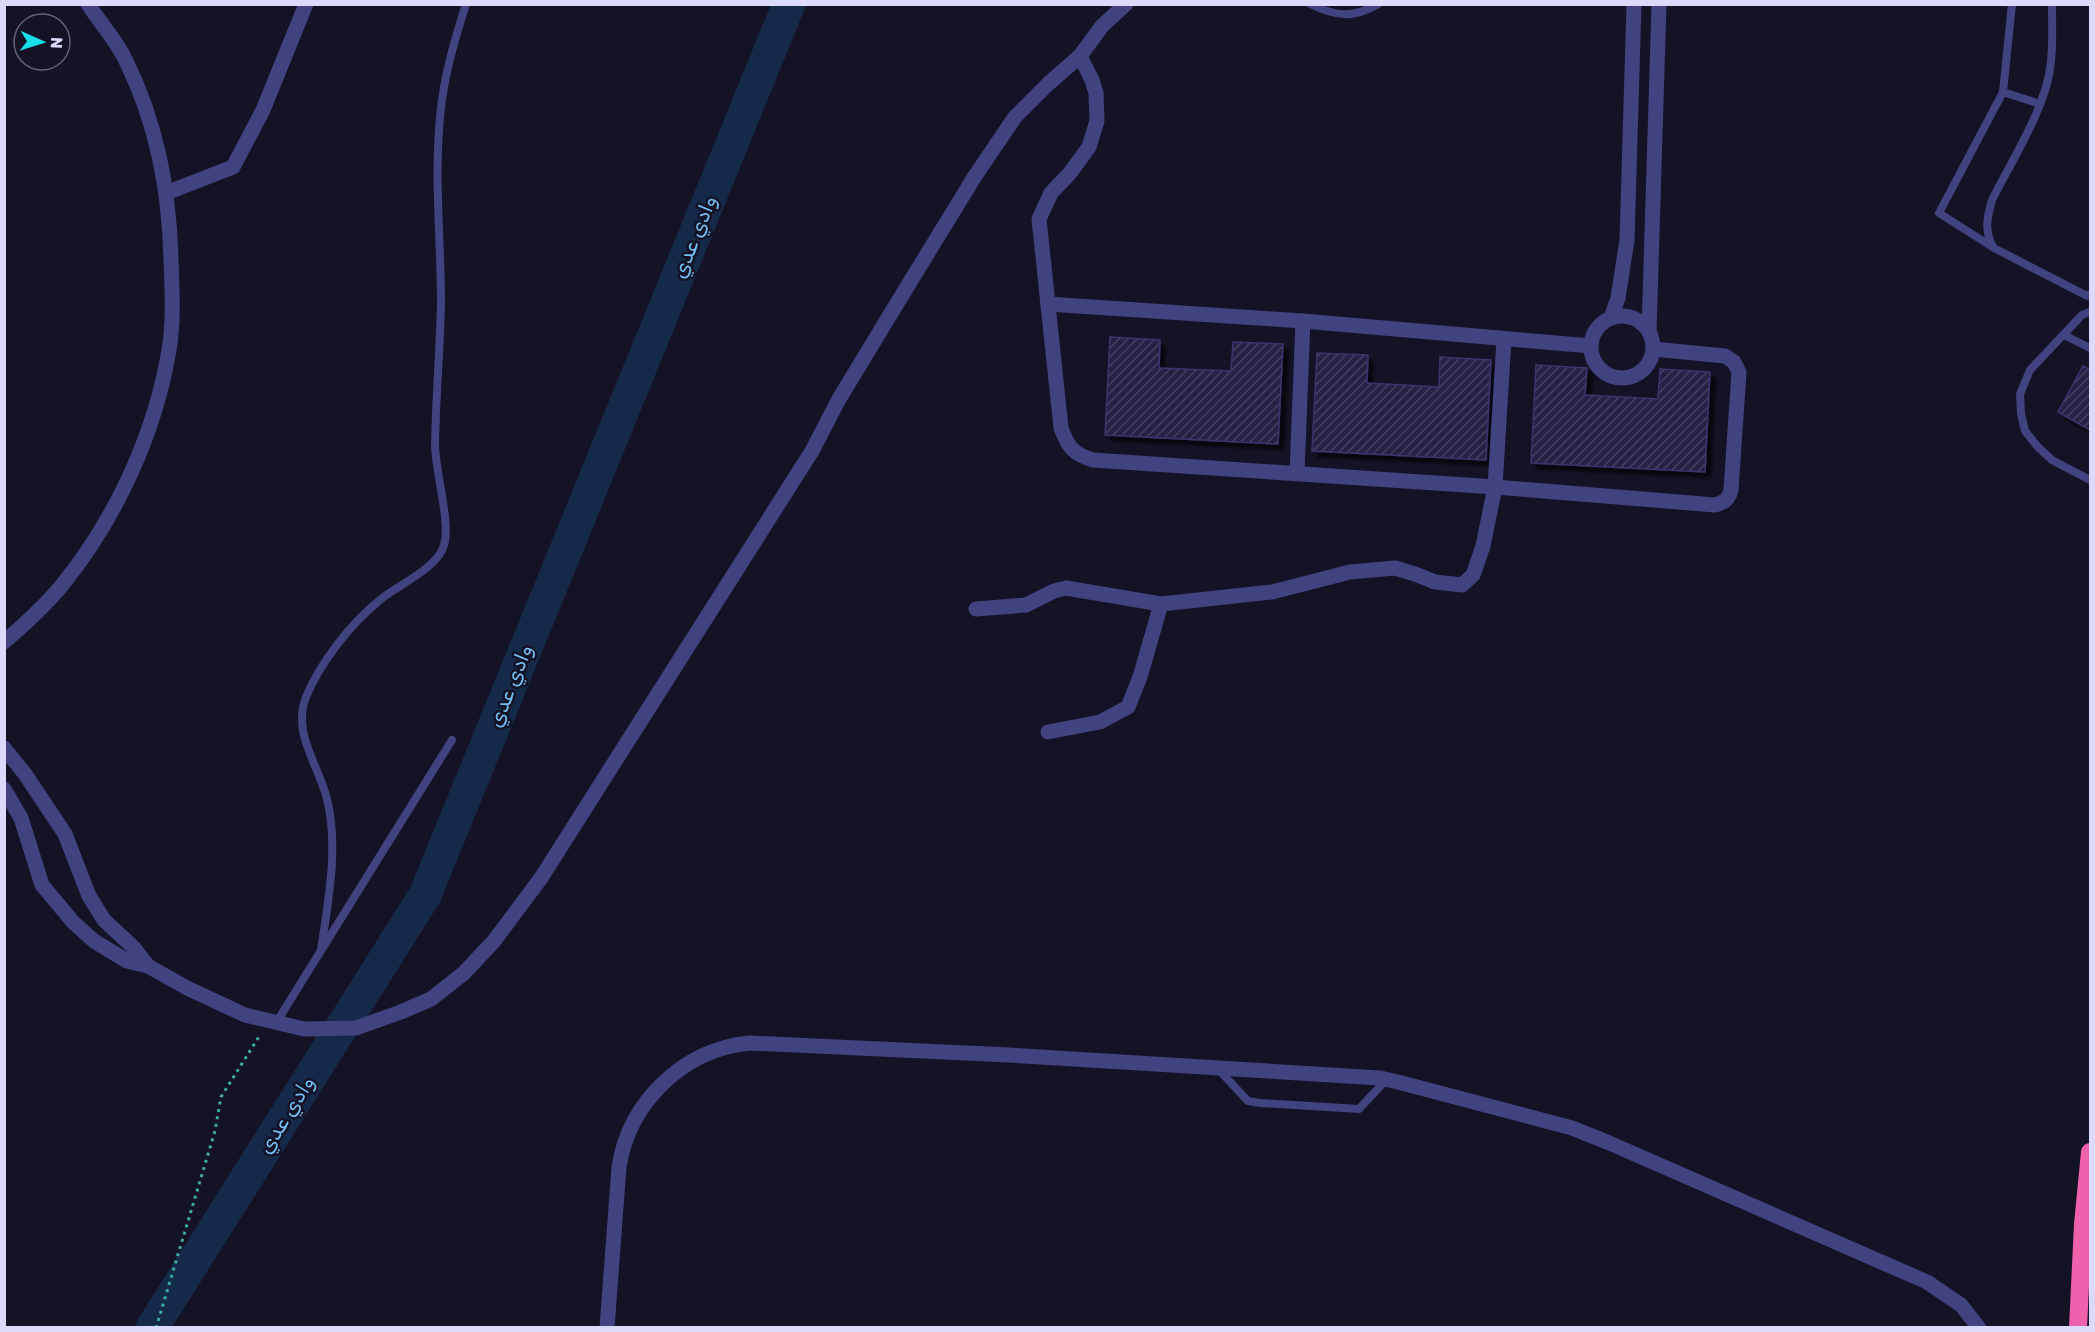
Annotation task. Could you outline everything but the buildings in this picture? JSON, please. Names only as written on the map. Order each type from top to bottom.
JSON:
[{"type":"highway","points":[[2078,1328],[2083,1224],[2091,1152]]},
{"type":"street","points":[[4,642],[25,624],[62,585],[95,539],[120,495],[147,435],[169,349],[170,218],[163,165],[147,106],[125,58],[88,4]]},
{"type":"street","points":[[166,194],[233,167],[263,110],[306,4]]},
{"type":"street","points":[[4,789],[21,818],[42,885],[73,922],[94,941],[127,961],[148,966],[244,1015],[304,1029],[356,1028],[430,999],[464,973],[494,941],[541,878],[734,576],[781,496],[812,451],[839,399],[975,176],[1015,117],[1080,56],[1102,26],[1126,4]]},
{"type":"street","points":[[1634,4],[1626,240],[1618,298],[1611,318],[1597,329],[1591,346],[1592,354],[1600,370],[1608,375],[1625,379],[1641,372],[1652,358],[1653,349],[1649,332],[1659,4]]},
{"type":"street","points":[[1080,56],[1096,93],[1097,121],[1089,147],[1051,194],[1039,219],[1061,428],[1066,443],[1074,451],[1093,460],[1297,472],[1715,505],[1726,500],[1731,490],[1738,366],[1725,356],[1653,349]]},
{"type":"street","points":[[1048,304],[1303,321],[1591,346]]},
{"type":"street","points":[[1611,318],[1628,317],[1637,320],[1649,332]]},
{"type":"street","points":[[1297,472],[1303,321]]},
{"type":"street","points":[[976,609],[1026,605],[1054,591],[1066,588],[1161,604],[1272,592],[1350,572],[1395,568],[1435,582],[1462,585],[1473,575],[1483,546],[1495,487],[1503,339]]},
{"type":"street","points":[[1048,732],[1100,722],[1128,707],[1140,677],[1161,604]]},
{"type":"street","points":[[4,748],[25,774],[65,834],[89,896],[105,920],[133,947],[148,966]]},
{"type":"street","points":[[607,1328],[622,1147],[633,1124],[659,1087],[691,1060],[730,1045],[783,1043],[1216,1067],[1387,1079],[1572,1128],[1607,1142],[1927,1282],[1961,1305],[1979,1328]]},
{"type":"lane","points":[[321,950],[328,896],[331,826],[327,798],[302,732],[302,714],[306,697],[336,647],[356,623],[379,601],[438,558],[445,544],[435,451],[441,302],[438,151],[444,85],[466,4]]},
{"type":"lane","points":[[1310,4],[1327,13],[1346,15],[1365,12],[1378,4]]},
{"type":"lane","points":[[2012,4],[2003,92],[1939,213],[1994,248],[2087,296],[2091,294]]},
{"type":"lane","points":[[1994,248],[1987,236],[1987,216],[1992,200],[2040,104],[2046,86],[2052,54],[2052,4]]},
{"type":"lane","points":[[2003,92],[2040,104]]},
{"type":"lane","points":[[2091,312],[2082,315],[2030,370],[2020,394],[2025,431],[2052,460],[2091,480]]},
{"type":"lane","points":[[2064,335],[2091,348]]},
{"type":"lane","points":[[271,1022],[321,950],[452,740]]},
{"type":"lane","points":[[1216,1067],[1248,1101],[1260,1103],[1359,1109],[1387,1079]]},
{"type":"path","points":[[156,1328],[215,1131],[221,1097],[271,1022]]},
{"type":"waterway","name":"وادي عدي","points":[[152,1328],[425,895],[789,4]]}]
